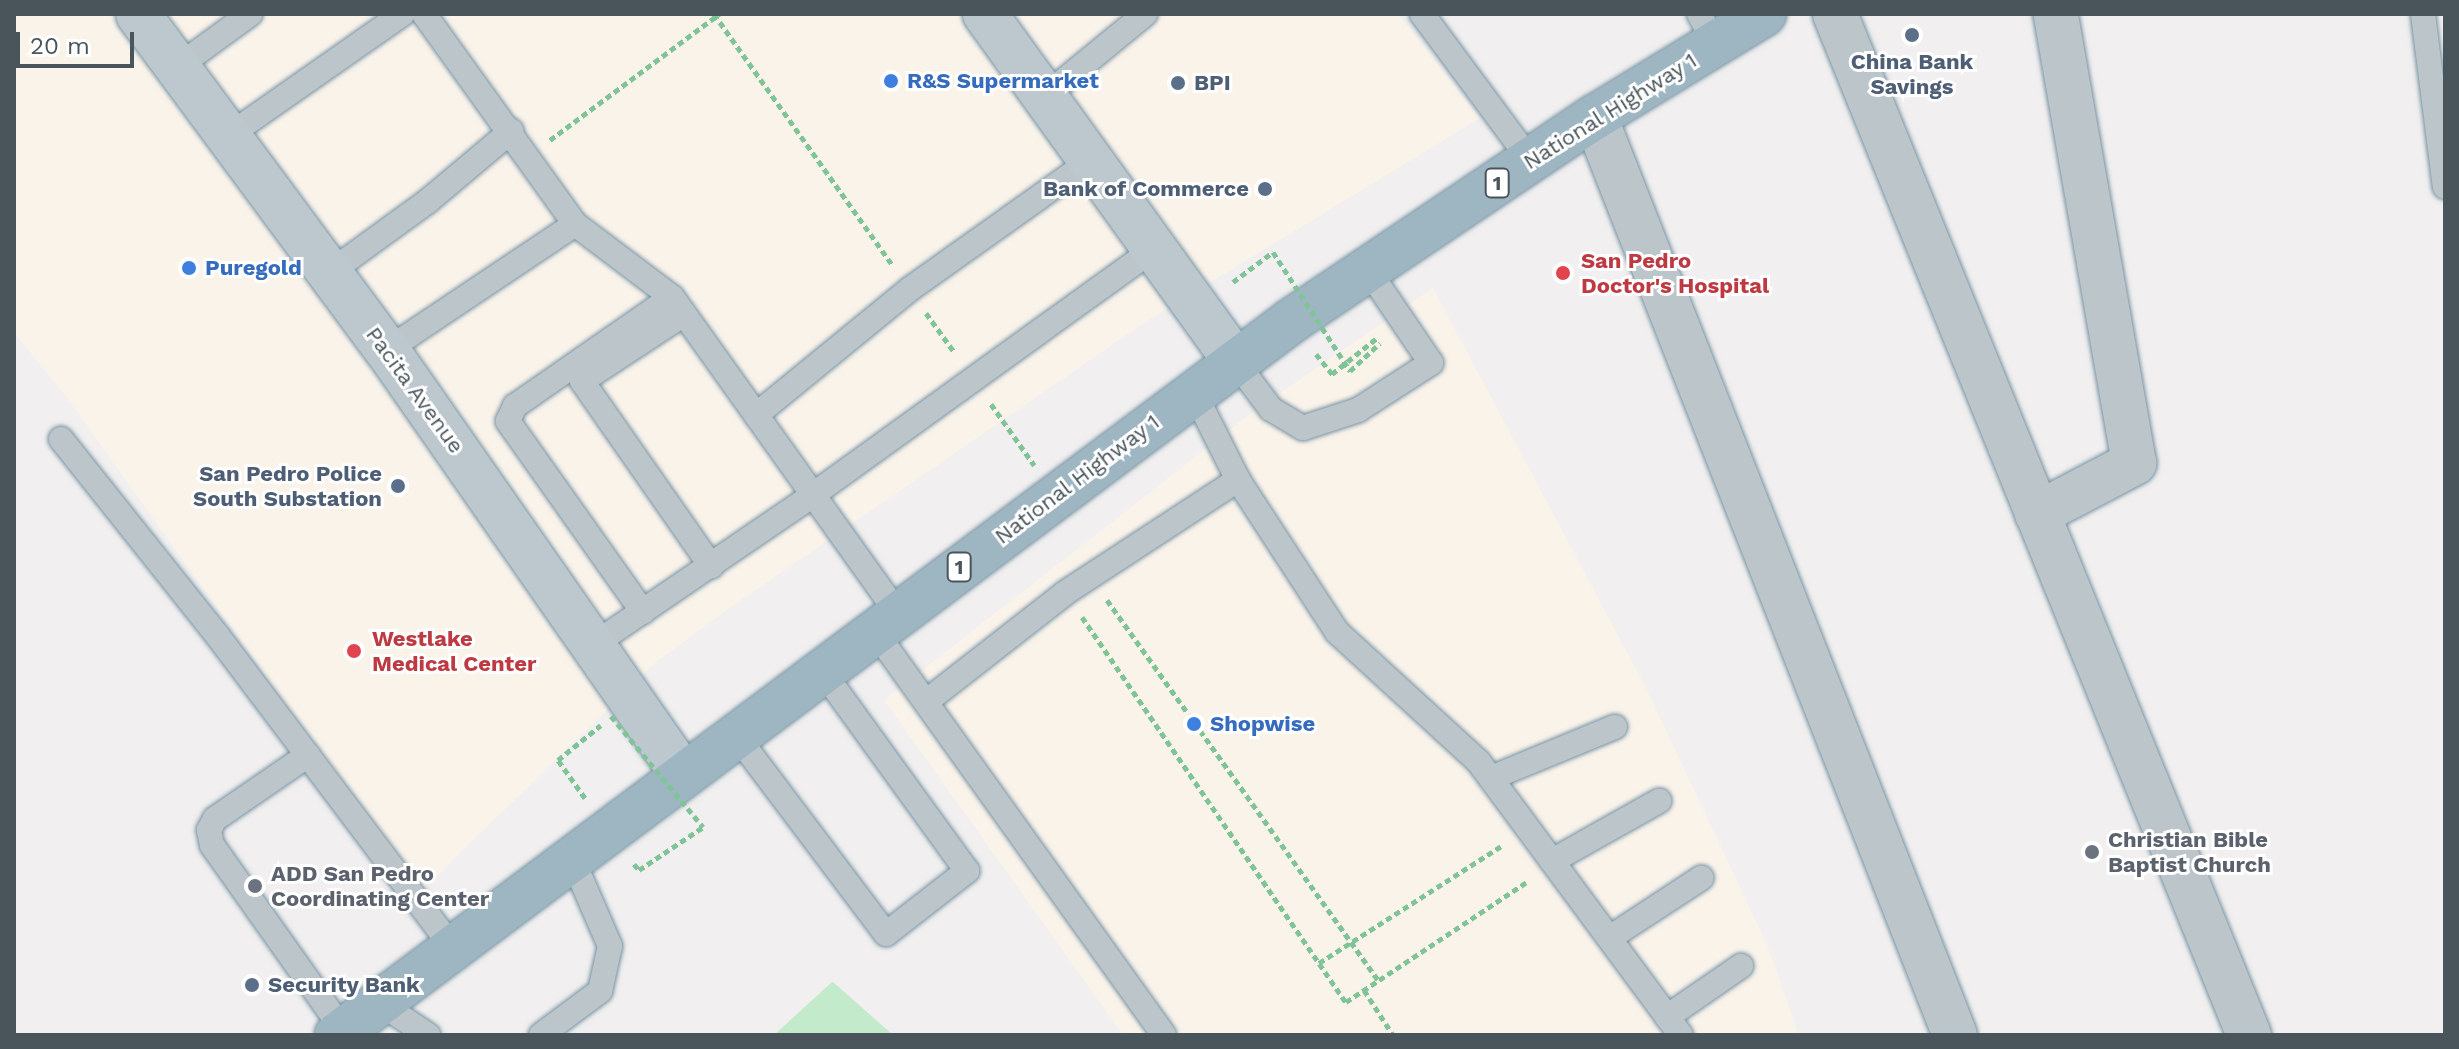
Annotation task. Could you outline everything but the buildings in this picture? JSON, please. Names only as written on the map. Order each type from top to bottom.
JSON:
[{"type":"highway","name":"National Highway 1","points":[[340,1032],[1235,361],[1595,117],[1707,30],[1764,14]]},
{"type":"main road","name":"Pacita Avenue","points":[[138,14],[387,350],[596,643],[682,773]]},
{"type":"main road","points":[[985,14],[1235,361]]},
{"type":"street","points":[[1835,14],[2249,1035]]},
{"type":"street","points":[[2037,514],[2134,463],[2056,14]]},
{"type":"street","points":[[1595,117],[1955,1035]]},
{"type":"lane","points":[[176,68],[250,14]]},
{"type":"lane","points":[[228,136],[402,14]]},
{"type":"lane","points":[[424,14],[575,224],[678,305],[810,497],[886,621],[927,701],[1164,1035]]},
{"type":"lane","points":[[1044,97],[1145,14]]},
{"type":"lane","points":[[1422,14],[1530,160]]},
{"type":"lane","points":[[2423,14],[2445,187]]},
{"type":"lane","points":[[329,273],[428,201],[511,131]]},
{"type":"lane","points":[[756,415],[910,289],[1090,161]]},
{"type":"lane","points":[[387,350],[575,224]]},
{"type":"lane","points":[[596,643],[810,497],[1154,249]]},
{"type":"lane","points":[[1235,361],[1271,409],[1303,428],[1358,410],[1431,363],[1368,270]]},
{"type":"lane","points":[[678,305],[582,381],[711,566]]},
{"type":"lane","points":[[643,612],[508,421],[515,406],[678,305]]},
{"type":"lane","points":[[1194,392],[1238,480],[1337,632],[1491,778],[1674,1026],[1741,966]]},
{"type":"lane","points":[[61,439],[308,755],[453,948]]},
{"type":"lane","points":[[927,701],[1065,593],[1238,480]]},
{"type":"lane","points":[[736,735],[886,934],[967,871],[821,669]]},
{"type":"lane","points":[[1491,778],[1615,727]]},
{"type":"lane","points":[[308,755],[215,819],[209,830],[212,845],[340,1032]]},
{"type":"lane","points":[[1552,861],[1659,801]]},
{"type":"lane","points":[[541,1035],[600,991],[610,946],[572,858]]},
{"type":"lane","points":[[1611,937],[1701,878]]},
{"type":"lane","points":[[380,1003],[428,1035]]},
{"type":"path","points":[[529,158],[585,110],[716,15],[1055,495]]},
{"type":"path","points":[[1270,336],[1231,280],[1273,252],[1350,371],[1381,345],[1377,338],[1332,374]]},
{"type":"path","points":[[1089,576],[1378,980]]},
{"type":"path","points":[[1065,593],[1346,1002],[1552,861]]},
{"type":"path","points":[[558,760],[611,716],[703,827],[639,870]]},
{"type":"path","points":[[1319,963],[1527,825]]},
{"type":"path","points":[[1364,990],[1393,1035]]},
{"type":"shaded area","points":[[14,14],[1398,14],[1480,118],[1150,319],[728,609],[655,663],[420,892],[66,396],[14,333]]},
{"type":"shaded area","name":"Shopwise","points":[[1433,288],[1647,690],[1768,947],[1799,1035],[1123,1035],[884,700],[1254,411]]},
{"type":"green space","points":[[833,982],[893,1035],[774,1035]]},
{"type":"place","name":"China Bank Savings","points":[[1912,35]]},
{"type":"place","name":"R&S Supermarket","points":[[891,81]]},
{"type":"place","name":"BPI","points":[[1178,83]]},
{"type":"place","name":"Bank of Commerce","points":[[1265,189]]},
{"type":"place","name":"Puregold","points":[[189,268]]},
{"type":"place","name":"San Pedro Doctor's Hospital","points":[[1563,273]]},
{"type":"place","name":"San Pedro Police South Substation","points":[[398,486]]},
{"type":"place","name":"Westlake Medical Center","points":[[354,651]]},
{"type":"place","name":"Shopwise","points":[[1194,724]]},
{"type":"place","name":"Christian Bible Baptist Church","points":[[2092,852]]},
{"type":"place","name":"ADD San Pedro Coordinating Center","points":[[255,886]]},
{"type":"place","name":"Security Bank","points":[[252,985]]}]
